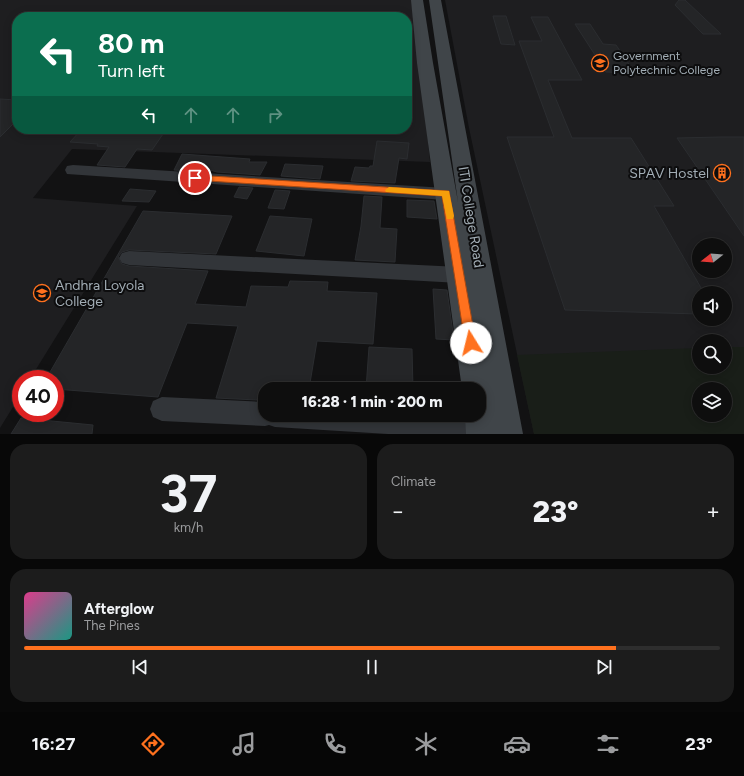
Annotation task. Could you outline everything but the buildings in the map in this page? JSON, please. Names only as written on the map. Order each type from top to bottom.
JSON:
[{"type":"street","name":"ITI College Road","points":[[417,0],[425,63],[476,382]]},
{"type":"street","name":"ITI College Road","points":[[435,0],[487,425]]},
{"type":"street","points":[[73,170],[446,194]]},
{"type":"street","points":[[129,258],[460,275]]},
{"type":"street","points":[[162,409],[258,414]]},
{"type":"street","points":[[423,422],[487,425]]},
{"type":"shaded area","name":"Andhra Loyola College","points":[[0,0],[415,0],[430,162],[72,149],[33,198],[137,206],[36,370],[12,370],[12,409],[0,428]]},
{"type":"shaded area","points":[[445,0],[744,0],[744,434],[534,434],[469,128]]},
{"type":"shaded area","points":[[732,347],[744,347],[744,434],[534,434],[517,355],[692,348],[692,374],[732,374]]},
{"type":"slow traffic","points":[[389,190],[446,194],[450,216]]},
{"type":"place","name":"Government Polytechnic College","points":[[600,63]]},
{"type":"place","name":"SPAV Hostel","points":[[722,173]]},
{"type":"place","name":"Andhra Loyola College","points":[[42,293]]},
{"type":"route","points":[[195,178],[446,194],[471,343]]}]
